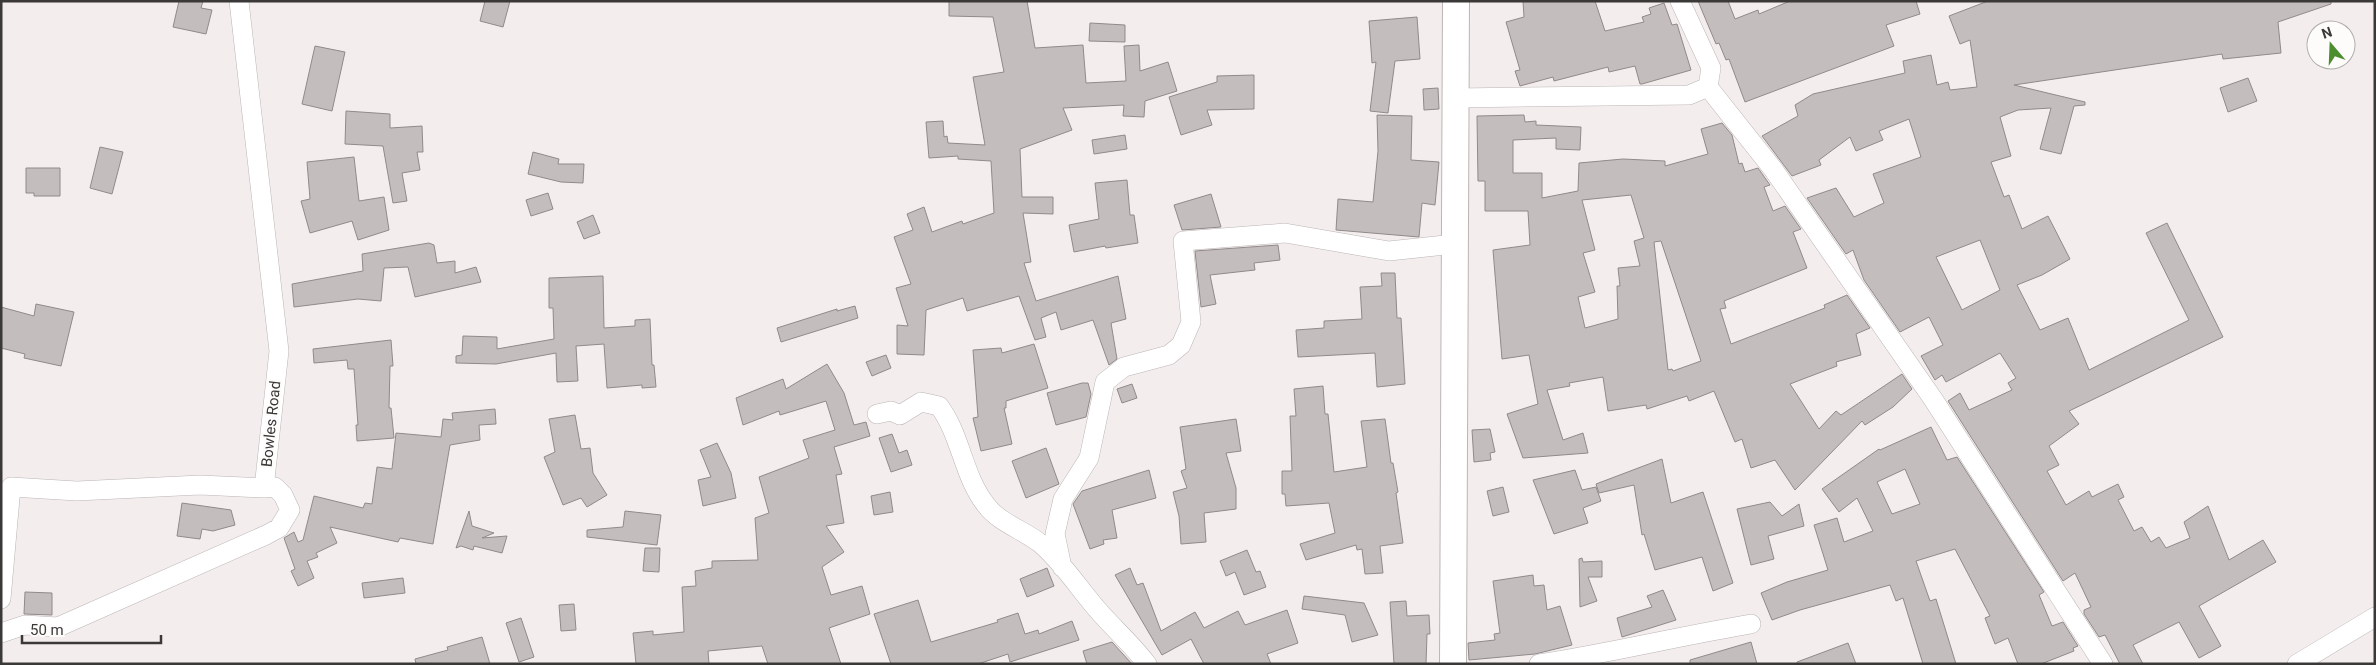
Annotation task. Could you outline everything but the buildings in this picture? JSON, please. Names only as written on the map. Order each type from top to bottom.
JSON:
[{"type":"street","name":"Bowles Road","points":[[1,634],[25,625],[58,627],[273,532],[279,528],[290,510],[283,495],[275,487],[264,488],[279,351],[239,1]]},
{"type":"street","points":[[1453,664],[1456,1]]},
{"type":"street","points":[[1680,1],[1711,68],[1708,87],[1773,169],[1922,384],[2103,664]]},
{"type":"street","points":[[1455,98],[1688,95],[1708,87]]},
{"type":"street","points":[[1062,567],[1054,534],[1063,499],[1089,458],[1105,382],[1124,367],[1169,355],[1181,345],[1191,322],[1182,241],[1285,233],[1388,251],[1455,244]]},
{"type":"street","points":[[877,414],[891,411],[900,416],[921,402],[940,406],[947,416],[963,462],[986,505],[997,516],[1041,545],[1062,567],[1097,610],[1132,644],[1147,664]]},
{"type":"street","points":[[1,599],[11,487],[77,491],[200,485],[264,488]]},
{"type":"street","points":[[1539,664],[1609,653],[1751,624]]},
{"type":"street","points":[[2297,664],[2372,624]]}]
